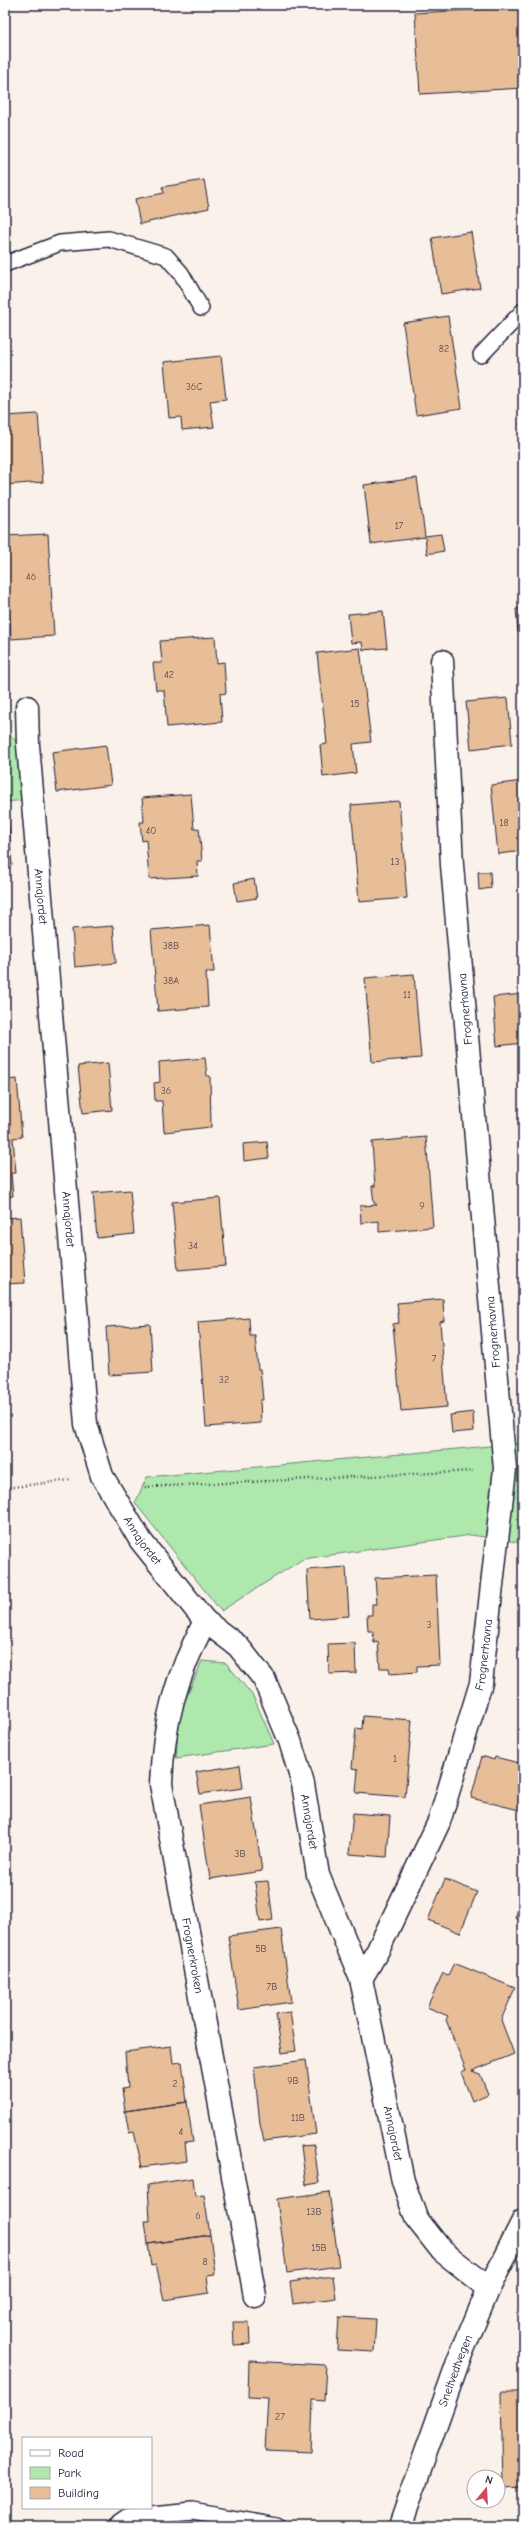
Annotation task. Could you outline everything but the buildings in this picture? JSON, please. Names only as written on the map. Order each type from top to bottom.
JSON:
[{"type":"street","name":"Frognerhavna","points":[[361,1979],[378,1950],[439,1822],[481,1683],[505,1470],[452,865],[442,661]]},
{"type":"street","name":"Annajordet","points":[[27,707],[28,745],[86,1424],[106,1482],[141,1541],[204,1621],[238,1646],[264,1679],[290,1741],[303,1784],[318,1875],[361,1979],[403,2181],[416,2218],[442,2251],[489,2288]]},
{"type":"street","name":"Frognerkroken","points":[[204,1621],[185,1660],[169,1710],[162,1752],[161,1784],[255,2296]]},
{"type":"street","name":"Sneltvedtvegen","points":[[400,2526],[459,2359],[489,2288],[523,2221]]},
{"type":"lane","points":[[5,264],[60,243],[109,239],[166,256],[181,273],[201,308]]},
{"type":"lane","points":[[481,355],[523,311]]},
{"type":"lane","points":[[116,2526],[129,2517],[193,2511],[277,2526]]},
{"type":"path","points":[[5,1488],[106,1482],[505,1470]]},
{"type":"green space","points":[[5,729],[16,741],[26,800],[5,802]]},
{"type":"green space","points":[[523,1443],[523,1543],[471,1535],[303,1559],[221,1611],[135,1503],[147,1477]]},
{"type":"green space","points":[[202,1661],[226,1663],[253,1696],[274,1744],[176,1758],[179,1715]]}]
